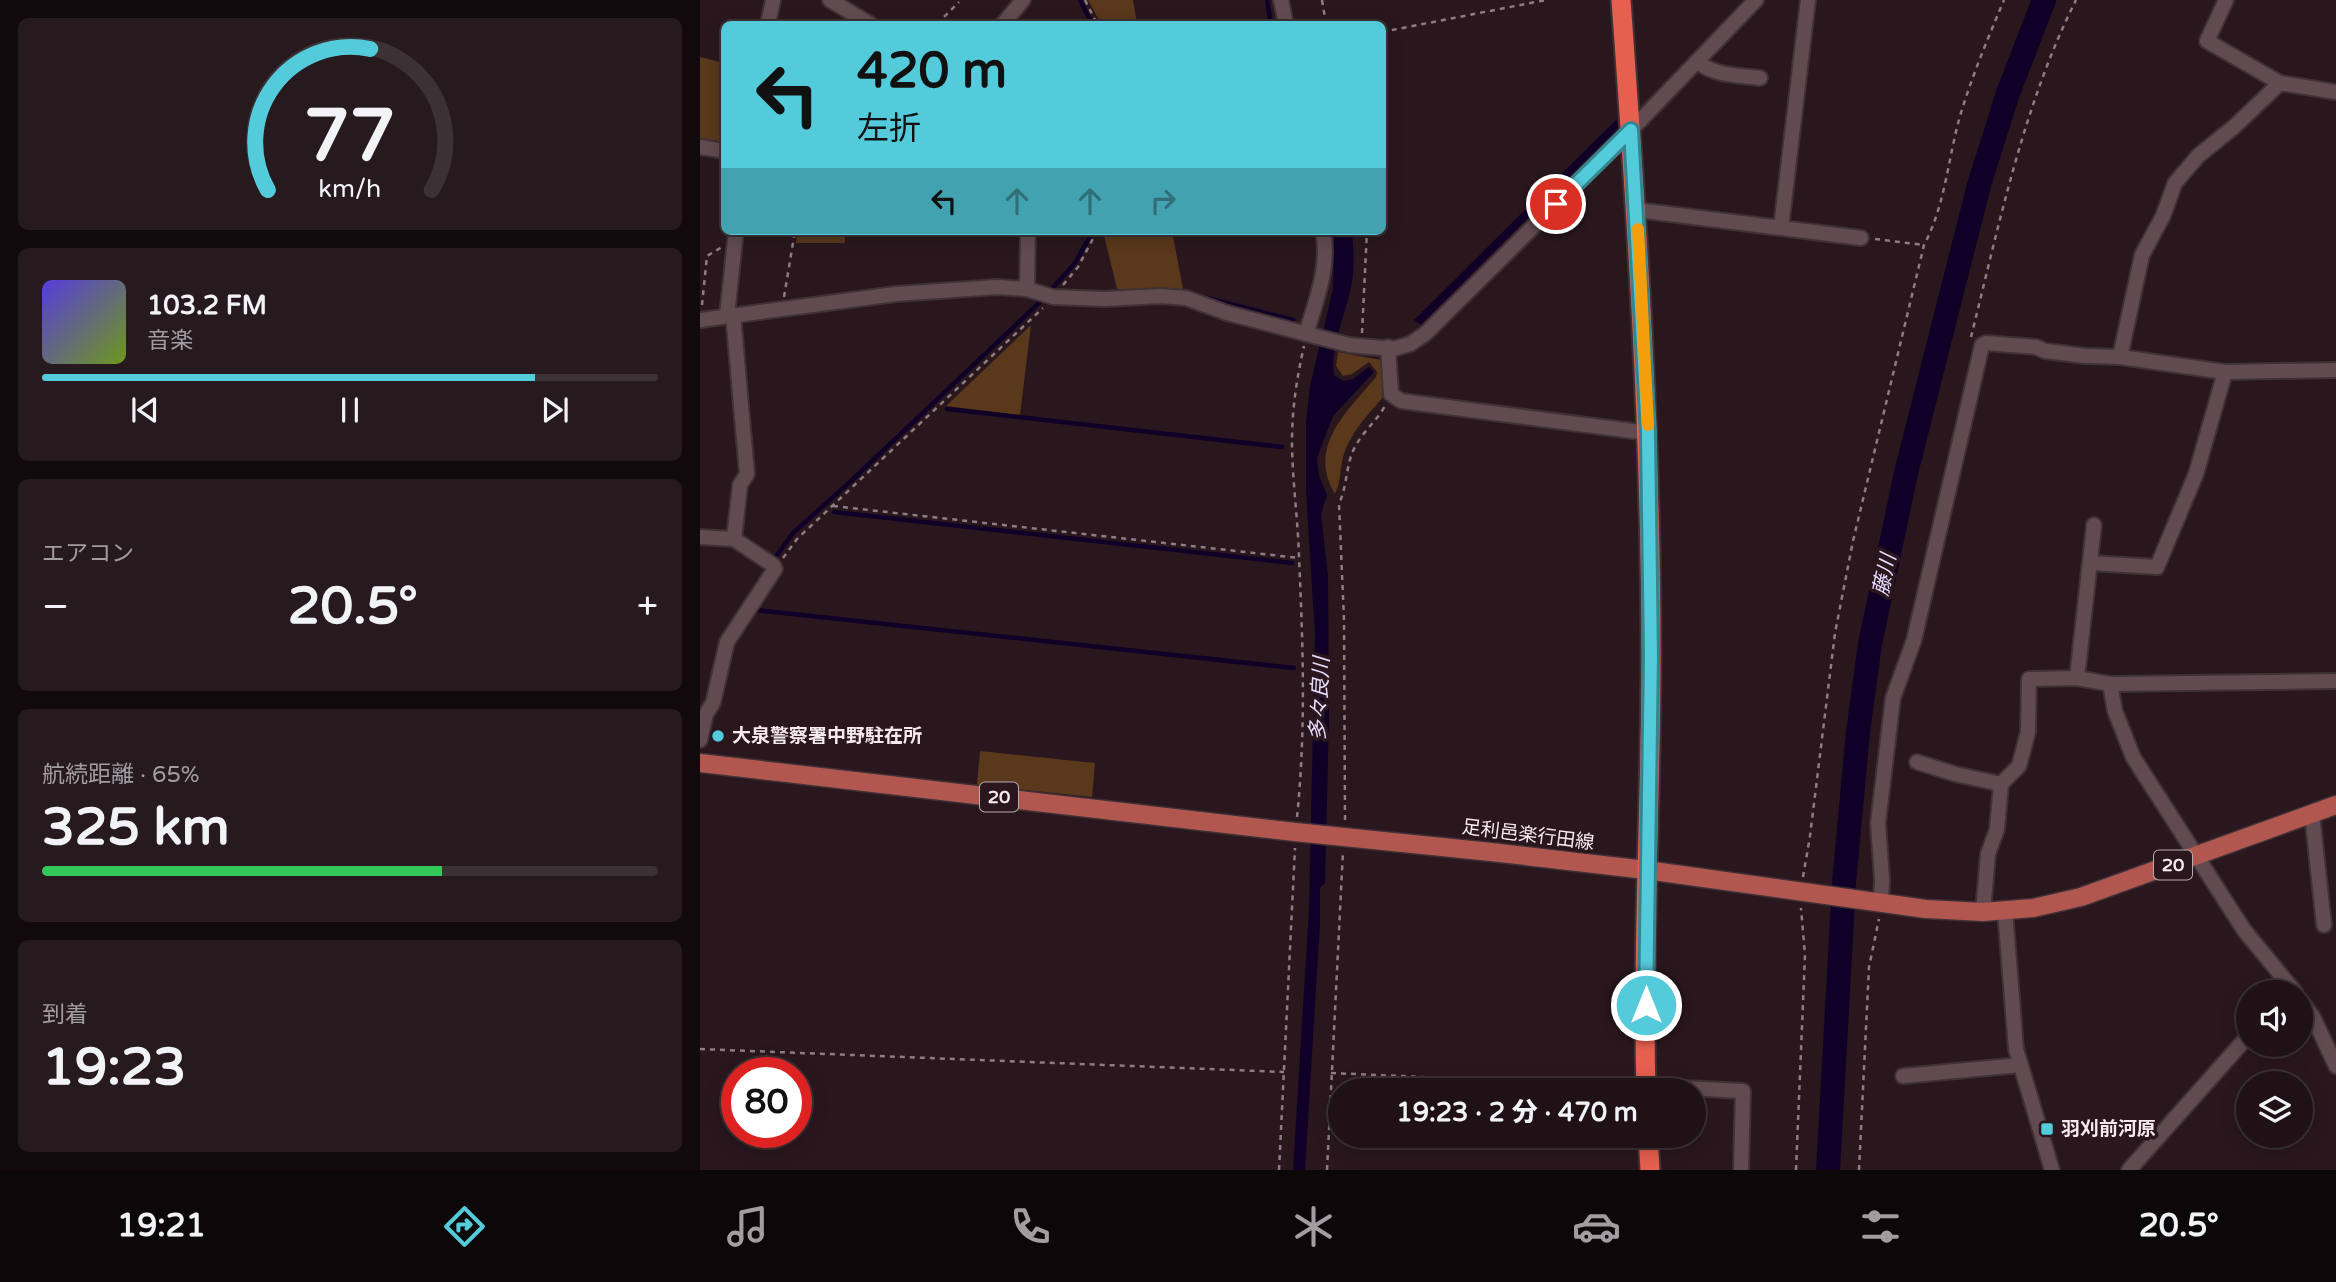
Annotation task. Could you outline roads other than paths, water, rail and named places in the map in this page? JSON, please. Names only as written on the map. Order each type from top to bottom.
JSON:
[{"type":"highway","points":[[1621,0],[1637,210],[1648,433],[1651,669],[1646,870],[1646,1078]]},
{"type":"highway","points":[[1649,1148],[1650,1170]]},
{"type":"main road","name":"足利邑楽行田線","points":[[700,763],[1646,870],[1806,893],[1878,907],[1983,912],[2059,904],[2336,805]]},
{"type":"street","points":[[769,21],[773,0]]},
{"type":"street","points":[[830,0],[865,21]]},
{"type":"street","points":[[1006,21],[1023,0]]},
{"type":"street","points":[[1281,0],[1285,21]]},
{"type":"street","points":[[700,320],[896,294],[998,287],[1027,289],[1054,297],[1186,298],[1227,313],[1354,345],[1393,349],[1410,344],[1424,334],[1631,130],[1756,0]]},
{"type":"street","points":[[1782,228],[1808,0]]},
{"type":"street","points":[[2226,0],[2207,41],[2280,83],[2336,92]]},
{"type":"street","points":[[1698,62],[1714,72],[1760,78]]},
{"type":"street","points":[[2120,357],[2142,255],[2163,215],[2175,183],[2198,156],[2244,118],[2280,83]]},
{"type":"street","points":[[700,147],[721,150]]},
{"type":"street","points":[[1637,210],[1861,238]]},
{"type":"street","points":[[1027,235],[1027,289]]},
{"type":"street","points":[[1308,335],[1322,277],[1325,256],[1323,235]]},
{"type":"street","points":[[734,539],[740,485],[747,474],[730,315],[735,236]]},
{"type":"street","points":[[1878,907],[1882,880],[1878,823],[1893,698],[1914,640],[1982,345],[1986,343],[2036,347],[2045,351],[2120,357],[2225,372],[2336,370]]},
{"type":"street","points":[[1388,347],[1391,394],[1401,401],[1648,433]]},
{"type":"street","points":[[2090,563],[2157,567],[2196,474],[2225,372]]},
{"type":"street","points":[[2077,678],[2094,525]]},
{"type":"street","points":[[700,537],[734,539],[775,569],[727,642],[713,703],[706,714],[700,740]]},
{"type":"street","points":[[1983,912],[1989,854],[1997,829],[2001,784],[2019,766],[2028,732],[2029,679],[2077,678],[2110,684],[2336,681]]},
{"type":"street","points":[[2110,684],[2115,711],[2133,757],[2244,930],[2283,980]]},
{"type":"street","points":[[1917,762],[2001,784]]},
{"type":"street","points":[[2312,814],[2324,925]]},
{"type":"street","points":[[2005,911],[2013,1024],[2020,1065],[2052,1170]]},
{"type":"street","points":[[2313,1017],[2336,1066]]},
{"type":"street","points":[[2129,1170],[2236,1050]]},
{"type":"street","points":[[1903,1076],[2020,1065]]},
{"type":"street","points":[[1706,1090],[1743,1091],[1741,1170]]},
{"type":"water","points":[[1617,119],[1618,128],[1421,325],[1414,320]]},
{"type":"water","name":"多々良川","points":[[1334,235],[1352,235],[1353,276],[1334,352],[1334,375],[1343,381],[1353,379],[1369,367],[1374,372],[1333,416],[1317,458],[1319,476],[1327,495],[1321,514],[1328,577],[1329,718],[1325,883],[1320,888],[1305,1170],[1293,1170],[1309,910],[1315,634],[1306,491],[1306,422],[1310,386],[1333,289]]},
{"type":"waterway","points":[[1080,0],[1090,21]]},
{"type":"waterway","points":[[1267,0],[1270,21]]},
{"type":"waterway","name":"藤川","points":[[1828,1170],[1844,883],[1858,732],[1870,644],[1906,473],[1979,185],[2008,93],[2044,0]]},
{"type":"waterway","points":[[777,555],[793,533],[1040,302],[1075,263],[1091,235]]},
{"type":"waterway","points":[[1199,296],[1293,320]]},
{"type":"waterway","points":[[947,409],[1282,447]]},
{"type":"waterway","points":[[834,512],[1292,563]]},
{"type":"waterway","points":[[756,610],[1294,668]]},
{"type":"place","name":"大泉警察署中野駐在所","points":[[718,736]]},
{"type":"place","name":"羽刈前河原","points":[[2047,1129]]}]
